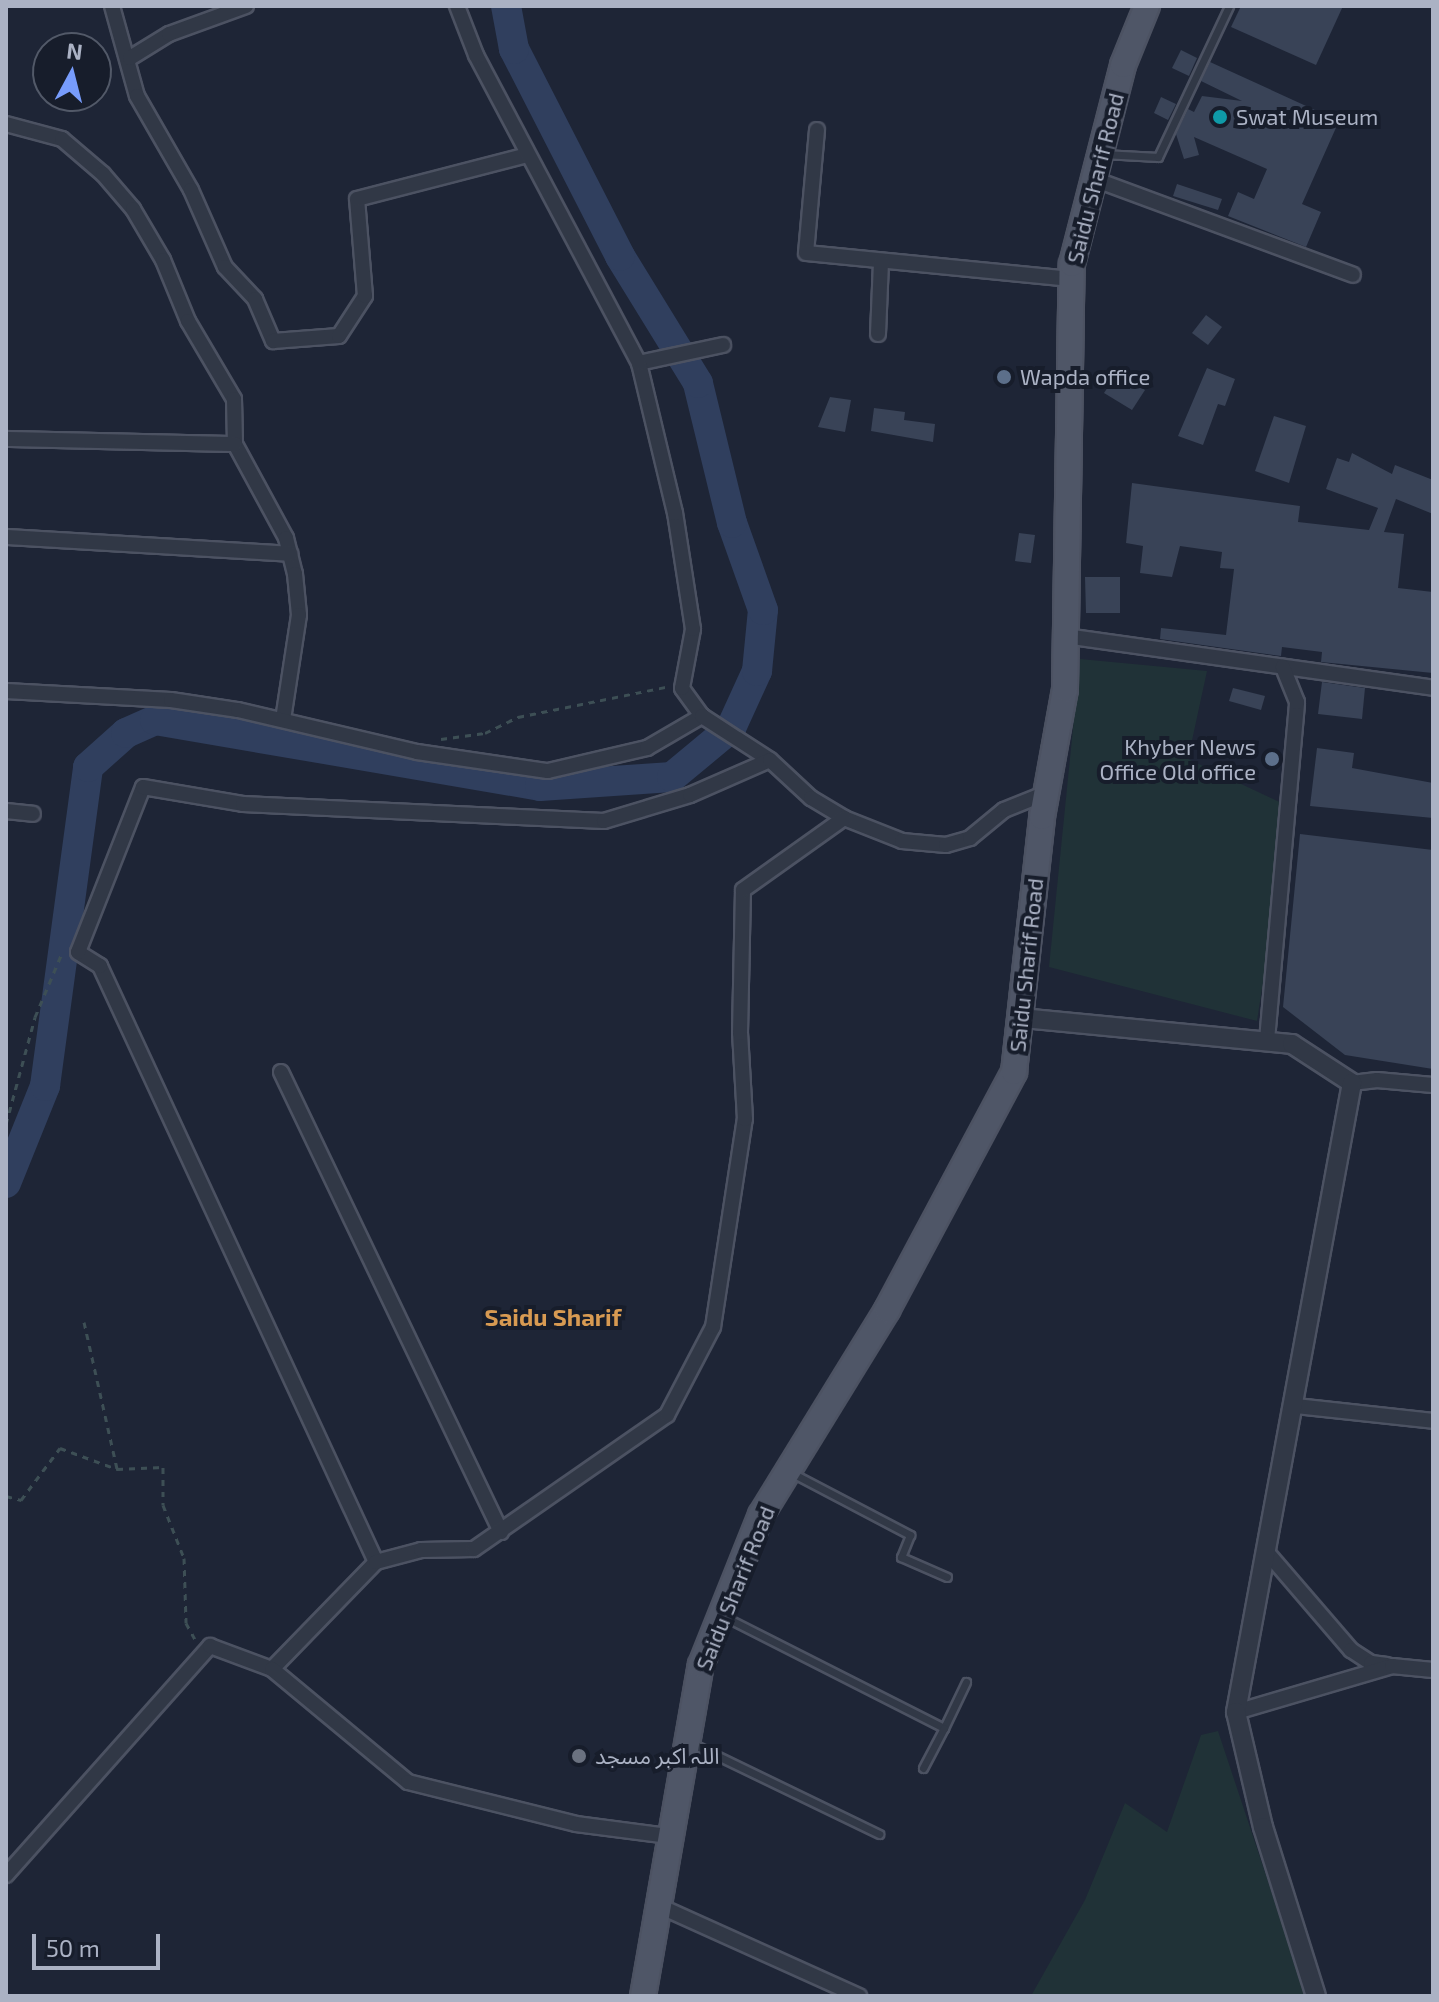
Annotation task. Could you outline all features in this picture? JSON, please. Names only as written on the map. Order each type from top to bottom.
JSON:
[{"type":"main road","name":"Saidu Sharif Road","points":[[643,1996],[701,1665],[761,1515],[887,1310],[1014,1072],[1046,793],[1065,689],[1072,279],[1123,65],[1147,6]]},
{"type":"street","points":[[112,6],[130,58],[137,96],[191,190],[225,267],[255,299],[273,341],[339,336],[365,296],[357,199],[527,155]]},
{"type":"street","points":[[130,58],[169,34],[246,6]]},
{"type":"street","points":[[457,6],[527,155],[640,363],[675,513],[693,629],[682,688],[703,717],[769,760],[811,798],[844,818],[902,841],[946,845],[970,838],[1004,810],[1046,793]]},
{"type":"street","points":[[6,124],[62,139],[103,174],[133,209],[234,399],[235,444],[290,554],[299,615],[283,720]]},
{"type":"street","points":[[817,130],[806,253],[1072,279]]},
{"type":"street","points":[[1094,179],[1353,275]]},
{"type":"street","points":[[878,334],[881,261]]},
{"type":"street","points":[[640,363],[723,345]]},
{"type":"street","points":[[6,439],[235,444]]},
{"type":"street","points":[[6,537],[290,554]]},
{"type":"street","points":[[1065,636],[1433,688]]},
{"type":"street","points":[[1267,1040],[1297,702],[1283,667]]},
{"type":"street","points":[[6,691],[171,700],[283,720],[417,752],[548,771],[647,748],[703,717]]},
{"type":"street","points":[[376,1562],[100,966],[78,952],[143,787],[243,804],[604,821],[690,795],[769,760]]},
{"type":"street","points":[[6,811],[33,814]]},
{"type":"street","points":[[272,1669],[376,1562],[421,1550],[474,1549],[667,1415],[713,1327],[745,1119],[740,1033],[743,890],[844,818]]},
{"type":"street","points":[[1022,1018],[1267,1040],[1311,1052],[1352,1083],[1377,1080],[1433,1085]]},
{"type":"street","points":[[281,1072],[501,1532]]},
{"type":"street","points":[[1316,1996],[1263,1827],[1236,1712],[1265,1550],[1296,1406],[1352,1083]]},
{"type":"street","points":[[1296,1406],[1433,1421]]},
{"type":"street","points":[[1265,1550],[1351,1650],[1371,1663],[1433,1670]]},
{"type":"street","points":[[6,1875],[210,1646],[272,1669],[408,1782],[576,1824],[669,1836]]},
{"type":"street","points":[[1236,1712],[1392,1666]]},
{"type":"street","points":[[657,1905],[859,1996]]},
{"type":"lane","points":[[1100,153],[1158,157],[1229,6]]},
{"type":"lane","points":[[788,1471],[910,1535],[901,1557],[947,1577]]},
{"type":"lane","points":[[721,1615],[944,1728]]},
{"type":"lane","points":[[923,1768],[966,1682]]},
{"type":"lane","points":[[687,1741],[879,1834]]},
{"type":"path","points":[[430,740],[485,733],[518,717],[571,705],[682,688]]},
{"type":"path","points":[[6,1124],[35,1017],[66,942],[80,943]]},
{"type":"path","points":[[84,1322],[117,1469]]},
{"type":"path","points":[[6,1496],[21,1500],[60,1448],[117,1469],[163,1467],[163,1505],[184,1558],[186,1623],[203,1654]]},
{"type":"shaded area","points":[[1080,659],[1207,671],[1188,759],[1290,807],[1257,1021],[1049,967]]},
{"type":"shaded area","points":[[1218,1731],[1306,1996],[1031,1996],[1085,1900],[1125,1803],[1167,1832],[1201,1735]]},
{"type":"building","points":[[1241,6],[1343,6],[1316,65],[1231,27]]},
{"type":"building","points":[[1181,50],[1197,58],[1189,76],[1172,68]]},
{"type":"building","points":[[1210,62],[1339,121],[1302,204],[1321,212],[1306,247],[1228,216],[1238,192],[1254,199],[1267,169],[1194,137],[1199,155],[1184,159],[1176,134],[1188,109],[1194,112],[1202,96],[1242,101],[1201,81]]},
{"type":"building","points":[[1161,97],[1176,104],[1168,120],[1154,113]]},
{"type":"building","points":[[1177,184],[1222,199],[1218,210],[1173,196]]},
{"type":"building","points":[[1206,315],[1222,327],[1208,345],[1192,333]]},
{"type":"building","points":[[1207,368],[1235,379],[1225,406],[1218,404],[1203,445],[1178,436]]},
{"type":"building","points":[[1117,373],[1145,390],[1132,410],[1104,393]]},
{"type":"building","points":[[830,397],[851,400],[845,432],[818,427]]},
{"type":"building","points":[[874,408],[905,412],[904,420],[935,424],[933,442],[871,431]]},
{"type":"building","points":[[1274,416],[1306,426],[1289,483],[1255,471]]},
{"type":"building","points":[[1352,453],[1392,474],[1395,465],[1433,480],[1433,514],[1396,499],[1384,532],[1404,534],[1398,588],[1433,592],[1433,673],[1321,662],[1322,652],[1282,647],[1281,656],[1160,639],[1161,628],[1226,635],[1234,569],[1220,568],[1222,552],[1180,546],[1172,577],[1140,573],[1143,546],[1126,543],[1132,483],[1300,506],[1298,522],[1369,530],[1378,508],[1326,489],[1337,458],[1349,462]]},
{"type":"building","points":[[1019,533],[1035,535],[1031,563],[1015,561]]},
{"type":"building","points":[[1085,577],[1120,577],[1120,613],[1086,613]]},
{"type":"building","points":[[1322,682],[1365,688],[1362,719],[1318,714]]},
{"type":"building","points":[[1233,688],[1265,696],[1261,710],[1229,701]]},
{"type":"building","points":[[1317,748],[1354,753],[1352,768],[1433,783],[1433,818],[1310,806]]},
{"type":"building","points":[[1300,834],[1433,850],[1433,1069],[1345,1055],[1283,1007]]},
{"type":"waterway","points":[[6,1183],[45,1086],[88,767],[126,733],[155,720],[540,786],[672,777],[731,728],[757,671],[763,610],[732,523],[698,383],[620,256],[514,49],[506,6]]},
{"type":"place","name":"Swat Museum","points":[[1220,117]]},
{"type":"place","name":"Wapda office","points":[[1004,377]]},
{"type":"place","name":"Khyber News Office Old office","points":[[1272,759]]},
{"type":"place","name":"اللہ اکبر مسجد","points":[[579,1756]]},
{"type":"district","name":"Saidu Sharif","points":[[553,1317]]}]
